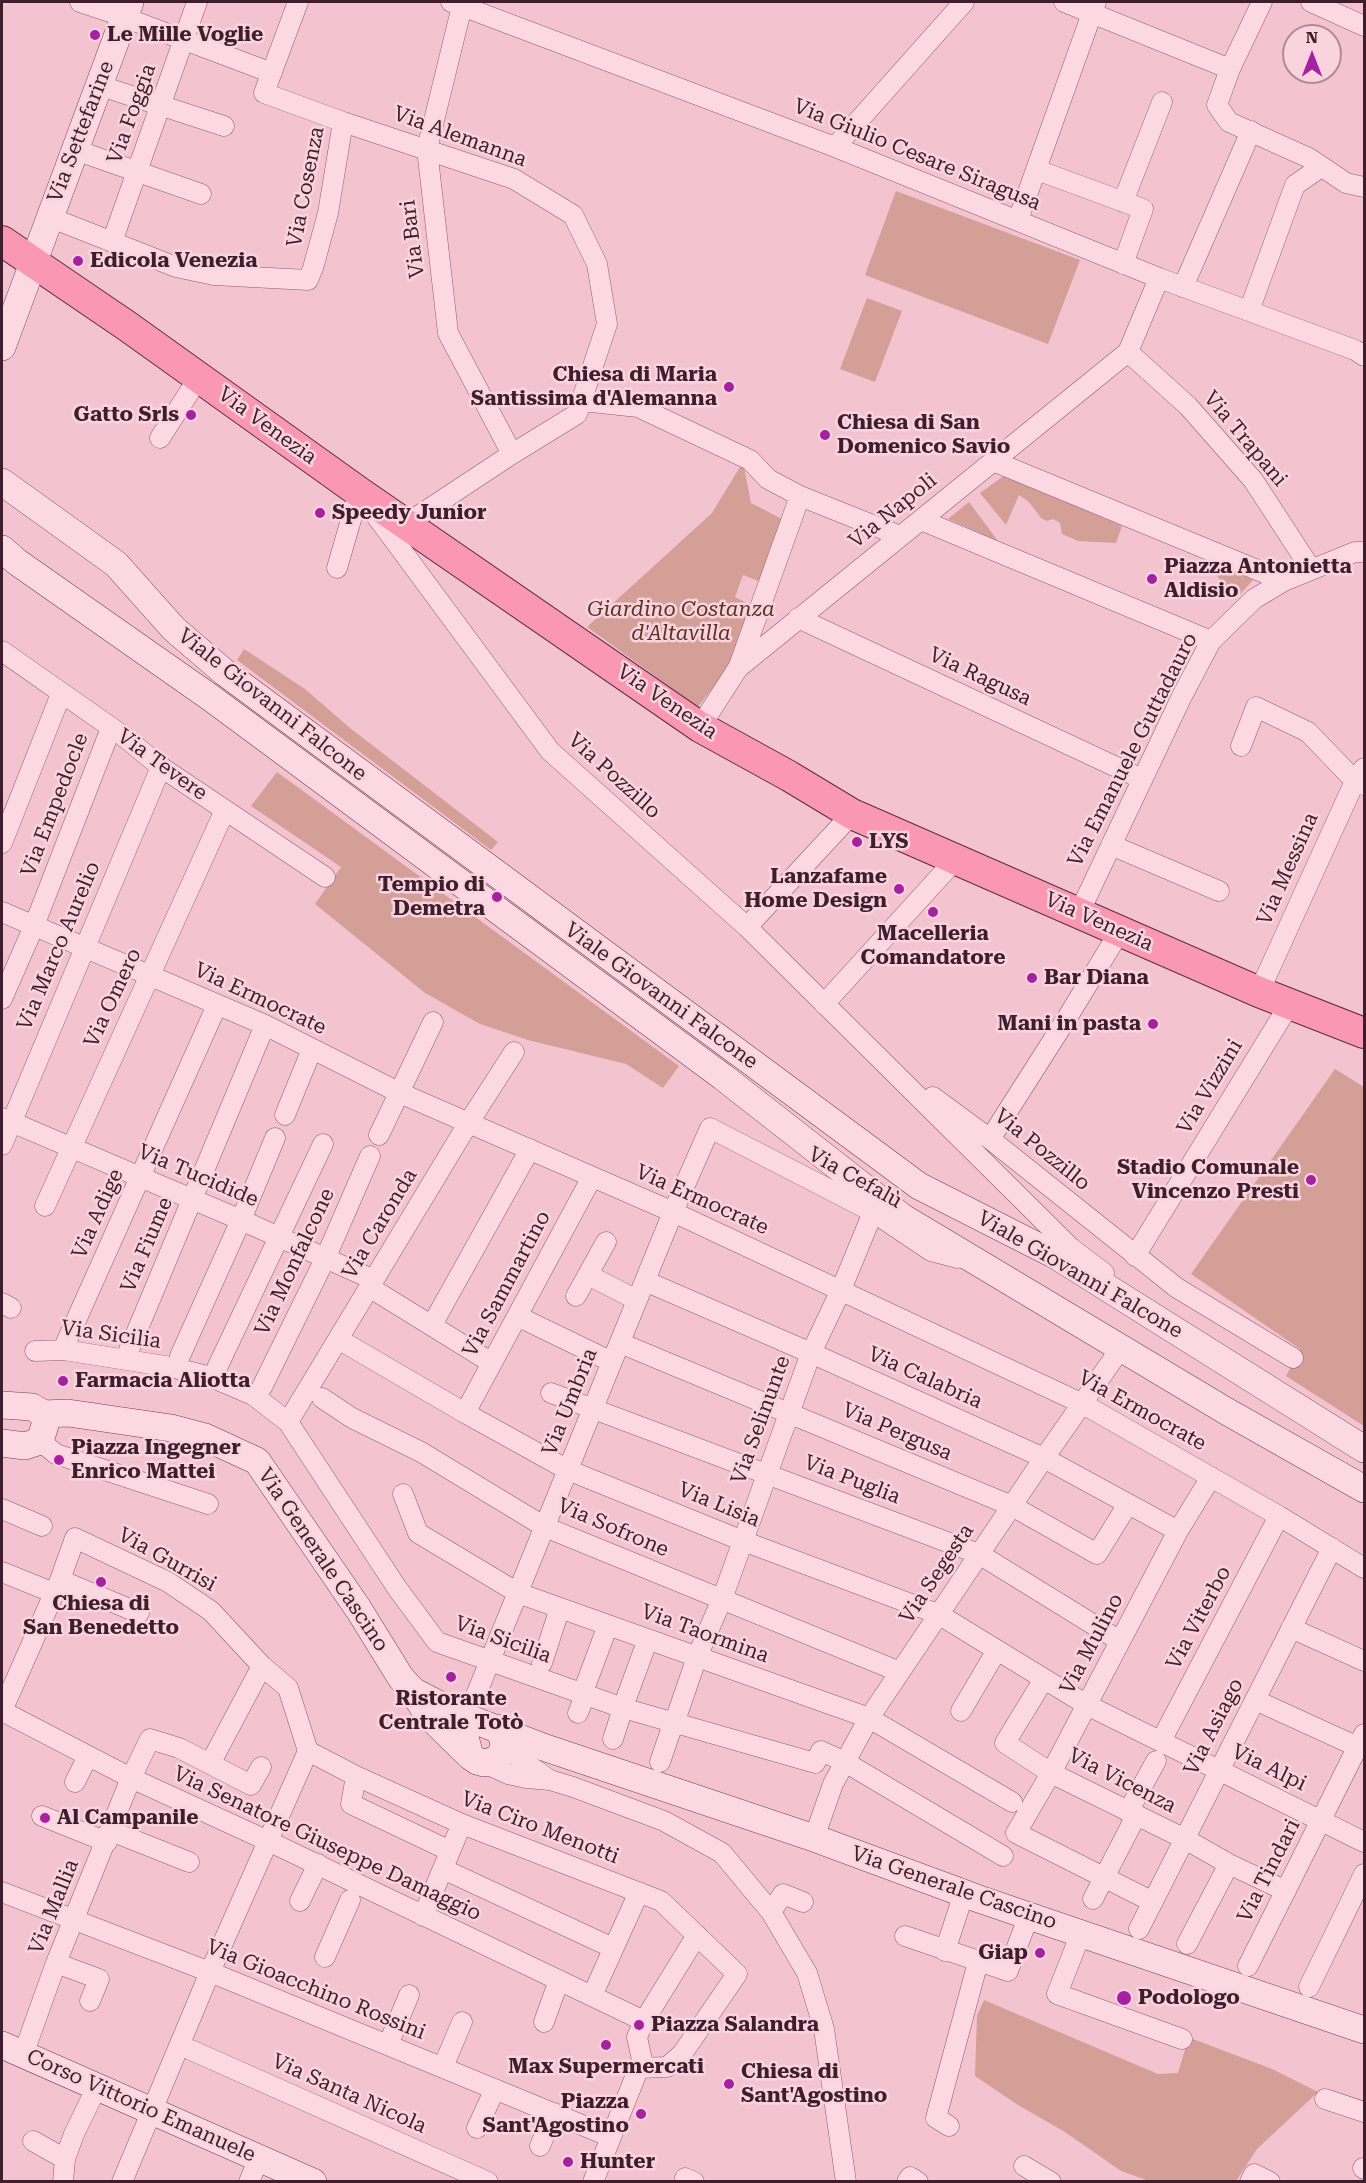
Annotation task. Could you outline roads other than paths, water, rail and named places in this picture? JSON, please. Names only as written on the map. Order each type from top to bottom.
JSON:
[{"type":"main road","name":"Via Venezia","points":[[2,241],[200,377],[359,492],[700,727],[852,814],[1289,1005],[1365,1033]]},
{"type":"street","points":[[80,2],[130,13],[184,40],[272,73]]},
{"type":"street","name":"Via Foggia","points":[[112,242],[197,2]]},
{"type":"street","name":"Via Cosenza","points":[[49,217],[176,267],[214,275],[308,280],[328,213],[343,122],[264,93],[298,2]]},
{"type":"street","points":[[835,147],[964,2]]},
{"type":"street","points":[[1064,2],[1094,7],[1230,69]]},
{"type":"street","points":[[1262,2],[1230,69],[1217,105],[1229,122],[1309,158],[1346,183],[1365,187]]},
{"type":"street","points":[[1311,2],[1365,26]]},
{"type":"street","name":"Via Giulio Cesare Siragusa","points":[[465,5],[835,147],[1123,264],[1355,350],[1365,356]]},
{"type":"street","name":"Via Bari","points":[[465,5],[427,149],[448,333],[512,454]]},
{"type":"street","points":[[1018,220],[1094,7]]},
{"type":"street","name":"Via Settefarine","points":[[33,262],[130,13]]},
{"type":"street","points":[[107,88],[224,126]]},
{"type":"street","points":[[1123,202],[1162,102]]},
{"type":"street","name":"Via Alemanna","points":[[343,122],[514,179],[573,215],[597,264],[607,324],[577,414],[406,524]]},
{"type":"street","points":[[1183,287],[1251,131]]},
{"type":"street","points":[[84,153],[201,194]]},
{"type":"street","points":[[1248,311],[1295,185],[1322,167]]},
{"type":"street","points":[[1036,170],[1143,209],[1123,264]]},
{"type":"street","points":[[2,343],[33,262]]},
{"type":"street","name":"Via Napoli","points":[[700,727],[738,668],[1128,352],[1159,278]]},
{"type":"street","name":"Via Trapani","points":[[1128,352],[1188,406],[1253,480],[1311,569]]},
{"type":"street","points":[[160,438],[200,377]]},
{"type":"street","points":[[582,400],[638,407],[750,460],[768,478],[800,496],[900,536]]},
{"type":"street","points":[[993,461],[1284,580]]},
{"type":"street","name":"Viale Giovanni Falcone","points":[[2,482],[116,564],[174,629],[224,672],[919,1186],[1055,1256],[1365,1449]]},
{"type":"street","points":[[337,568],[359,492]]},
{"type":"street","name":"Via Pozzillo","points":[[359,492],[550,751],[747,927],[1071,1248],[1127,1291],[1161,1321]]},
{"type":"street","points":[[738,668],[800,496]]},
{"type":"street","points":[[921,520],[1211,641]]},
{"type":"street","name":"Viale Giovanni Falcone","points":[[2,549],[211,698],[723,1077],[902,1217],[1226,1411],[1365,1489]]},
{"type":"street","name":"Via Emanuele Guttadauro","points":[[1079,913],[1142,779],[1211,641],[1254,599],[1284,580],[1355,552],[1365,552]]},
{"type":"street","name":"Via Ragusa","points":[[798,618],[1142,779]]},
{"type":"street","name":"Via Tevere","points":[[2,651],[161,766],[325,877]]},
{"type":"street","points":[[2,843],[61,694]]},
{"type":"street","points":[[1241,746],[1256,707],[1308,732],[1361,778]]},
{"type":"street","name":"Via Empedocle","points":[[2,999],[34,926],[111,728]]},
{"type":"street","name":"Via Marco Aurelio","points":[[2,1145],[6,1120],[84,948],[161,766]]},
{"type":"street","name":"Via Messina","points":[[1259,992],[1361,778]]},
{"type":"street","name":"Via Omero","points":[[45,1206],[225,810]]},
{"type":"street","points":[[747,927],[852,814]]},
{"type":"street","points":[[1111,845],[1218,891]]},
{"type":"street","points":[[824,1004],[956,859]]},
{"type":"street","name":"Via Ermocrate","points":[[2,912],[265,1025],[400,1093],[673,1212],[1083,1404],[1365,1568]]},
{"type":"street","points":[[990,1139],[1068,1018],[1120,931]]},
{"type":"street","name":"Via Adige","points":[[66,1345],[218,1005]]},
{"type":"street","name":"Via Vizzini","points":[[1135,1256],[1289,1005]]},
{"type":"street","points":[[380,1135],[433,1022]]},
{"type":"street","name":"Via Fiume","points":[[129,1350],[265,1025]]},
{"type":"street","points":[[285,1115],[312,1049]]},
{"type":"street","name":"Via Caronda","points":[[288,1422],[469,1122],[514,1052]]},
{"type":"street","name":"Via Pozzillo","points":[[880,1058],[990,1139],[1177,1288],[1293,1358]]},
{"type":"street","name":"Via Tucidide","points":[[6,1120],[241,1220],[325,1259],[372,1283],[492,1363]]},
{"type":"street","name":"Via Cefalù","points":[[710,1128],[873,1212],[931,1251],[978,1263]]},
{"type":"street","name":"Via Umbria","points":[[476,1695],[673,1212],[710,1128]]},
{"type":"street","points":[[180,1356],[275,1138]]},
{"type":"street","points":[[216,1370],[323,1144]]},
{"type":"street","points":[[432,1325],[530,1149]]},
{"type":"street","name":"Via Monfalcone","points":[[262,1387],[325,1259],[370,1156]]},
{"type":"street","name":"Via Sammartino","points":[[465,1413],[592,1177]]},
{"type":"street","name":"Via Selinunte","points":[[660,1762],[811,1353],[841,1290],[873,1212]]},
{"type":"street","points":[[576,1296],[606,1242]]},
{"type":"street","points":[[588,1275],[637,1300]]},
{"type":"street","name":"Via Calabria","points":[[645,1281],[1044,1458],[1178,1531]]},
{"type":"street","points":[[517,1316],[612,1362]]},
{"type":"street","name":"Via Lisia","points":[[338,1339],[568,1470],[743,1541],[938,1614],[1087,1705]]},
{"type":"street","name":"Via Pergusa","points":[[620,1343],[1012,1506],[1096,1554],[1128,1504]]},
{"type":"street","name":"Via Segesta","points":[[814,1838],[832,1784],[869,1718],[1121,1348]]},
{"type":"street","name":"Via Sicilia","points":[[35,1351],[64,1350],[171,1367],[211,1377],[253,1395],[288,1422],[397,1588],[437,1642],[583,1697],[625,1702],[815,1763],[821,1751],[845,1762],[1003,1856]]},
{"type":"street","name":"Via Puglia","points":[[551,1393],[979,1554],[1120,1641]]},
{"type":"street","name":"Via Sofrone","points":[[322,1398],[352,1418],[421,1452],[545,1527],[900,1672]]},
{"type":"street","name":"Via Generale Cascino","points":[[2,1405],[32,1407],[44,1413],[68,1413],[171,1428],[205,1437],[257,1461],[427,1714],[493,1746],[543,1747],[814,1838],[964,1893],[1365,2030]]},
{"type":"street","points":[[2,1443],[26,1446],[40,1441],[46,1428],[44,1413]]},
{"type":"street","points":[[40,1441],[56,1454],[208,1504]]},
{"type":"street","name":"Via Mulino","points":[[1104,1878],[1016,1833],[1051,1773],[1178,1531],[1211,1478]]},
{"type":"street","name":"Via Taormina","points":[[403,1494],[418,1533],[518,1593],[869,1718],[1012,1802]]},
{"type":"street","points":[[2,1509],[42,1526]]},
{"type":"street","name":"Via Viterbo","points":[[1161,1741],[1279,1516]]},
{"type":"street","name":"Via Gurrisi","points":[[57,1586],[75,1538],[168,1582],[211,1611],[262,1666],[288,1688],[308,1751]]},
{"type":"street","name":"Via Asiago","points":[[1139,1929],[1332,1548]]},
{"type":"street","points":[[2,1572],[57,1586],[139,1613]]},
{"type":"street","points":[[2,1711],[57,1586]]},
{"type":"street","points":[[542,1663],[560,1608]]},
{"type":"street","points":[[583,1697],[608,1625]]},
{"type":"street","points":[[1291,1628],[1365,1661]]},
{"type":"street","points":[[613,1739],[648,1639]]},
{"type":"street","points":[[961,1711],[997,1650]]},
{"type":"street","points":[[261,1767],[251,1785],[210,1764],[262,1666]]},
{"type":"street","name":"Via Vicenza","points":[[1044,1679],[1005,1743],[1051,1773],[1286,1891]]},
{"type":"street","points":[[413,1692],[453,1712],[493,1746],[550,1780],[664,1821],[722,1853],[771,1912],[807,1973],[824,2030],[846,2181]]},
{"type":"street","points":[[1255,1700],[1361,1741]]},
{"type":"street","name":"Via Alpi","points":[[1087,1705],[1365,1842]]},
{"type":"street","name":"Via Senatore Giuseppe Damaggio","points":[[2,1711],[131,1778],[318,1864],[354,1890],[423,1916],[592,1996],[641,2022]]},
{"type":"street","name":"Via Mallia","points":[[12,2050],[56,1963],[131,1778],[150,1739],[179,1748],[210,1764]]},
{"type":"street","name":"Via Tindari","points":[[1248,1966],[1361,1741]]},
{"type":"street","points":[[493,1746],[508,1774],[550,1780]]},
{"type":"street","points":[[122,2181],[210,1972],[308,1751]]},
{"type":"street","name":"Via Ciro Menotti","points":[[308,1751],[356,1776],[462,1824],[661,1901],[697,1935],[737,1974],[681,2054],[667,2067],[638,2068]]},
{"type":"street","points":[[75,1782],[88,1756]]},
{"type":"street","points":[[1093,1899],[1156,1761]]},
{"type":"street","points":[[356,1776],[351,1804],[391,1823],[454,1843],[423,1916]]},
{"type":"street","points":[[42,1816],[189,1862]]},
{"type":"street","points":[[300,1901],[318,1864]]},
{"type":"street","points":[[1187,1944],[1230,1864]]},
{"type":"street","points":[[443,1869],[614,1948]]},
{"type":"street","points":[[1309,1986],[1365,1874]]},
{"type":"street","points":[[1104,1878],[1153,1902]]},
{"type":"street","points":[[325,1957],[354,1890]]},
{"type":"street","name":"Via Gioacchino Rossini","points":[[2,1892],[210,1972],[611,2137]]},
{"type":"street","points":[[592,1996],[639,1892]]},
{"type":"street","points":[[945,1951],[964,1893]]},
{"type":"street","points":[[771,1912],[783,1894],[803,1902]]},
{"type":"street","points":[[904,1936],[1008,1971],[1029,1915]]},
{"type":"street","points":[[1081,1933],[1056,1994],[1182,2039]]},
{"type":"street","points":[[594,2181],[642,2060],[641,2022],[697,1935]]},
{"type":"street","points":[[943,2122],[978,1962]]},
{"type":"street","points":[[56,1963],[99,1980],[90,2001]]},
{"type":"street","points":[[544,2022],[559,1980]]},
{"type":"street","points":[[388,2045],[408,1995]]},
{"type":"street","points":[[1331,2019],[1348,2017],[1365,2010]]},
{"type":"street","points":[[443,2067],[462,2022]]},
{"type":"street","name":"Corso Vittorio Emanuele","points":[[12,2050],[151,2111],[254,2170],[313,2181]]},
{"type":"street","name":"Via Santa Nicola","points":[[191,2050],[488,2181]]},
{"type":"street","points":[[63,2181],[65,2159],[74,2134],[97,2087]]},
{"type":"street","points":[[477,2128],[495,2089]]},
{"type":"street","points":[[1325,2099],[1365,2112]]},
{"type":"street","points":[[540,2146],[554,2113]]},
{"type":"street","points":[[33,2141],[65,2159]]},
{"type":"street","points":[[1024,2166],[1051,2181]]},
{"type":"place","name":"Le Mille Voglie","points":[[95,35]]},
{"type":"place","name":"Edicola Venezia","points":[[78,261]]},
{"type":"place","name":"Chiesa di Maria Santissima d'Alemanna","points":[[729,387]]},
{"type":"place","name":"Gatto Srls","points":[[191,415]]},
{"type":"place","name":"Chiesa di San Domenico Savio","points":[[825,435]]},
{"type":"place","name":"Speedy Junior","points":[[320,513]]},
{"type":"place","name":"Piazza Antonietta Aldisio","points":[[1152,579]]},
{"type":"place","name":"LYS","points":[[857,842]]},
{"type":"place","name":"Lanzafame Home Design","points":[[899,889]]},
{"type":"place","name":"Tempio di Demetra","points":[[497,897]]},
{"type":"place","name":"Macelleria Comandatore","points":[[933,912]]},
{"type":"place","name":"Bar Diana","points":[[1032,978]]},
{"type":"place","name":"Mani in pasta","points":[[1153,1024]]},
{"type":"place","name":"Stadio Comunale Vincenzo Presti","points":[[1311,1180]]},
{"type":"place","name":"Farmacia Aliotta","points":[[63,1381]]},
{"type":"place","name":"Piazza Ingegner Enrico Mattei","points":[[59,1460]]},
{"type":"place","name":"Chiesa di San Benedetto","points":[[101,1582]]},
{"type":"place","name":"Ristorante Centrale Totò","points":[[451,1677]]},
{"type":"place","name":"Al Campanile","points":[[45,1818]]},
{"type":"place","name":"Giap","points":[[1040,1953]]},
{"type":"place","name":"Podologo","points":[[1124,1998]]},
{"type":"place","name":"Piazza Salandra","points":[[639,2025]]},
{"type":"place","name":"Max Supermercati","points":[[606,2045]]},
{"type":"place","name":"Chiesa di Sant'Agostino","points":[[729,2084]]},
{"type":"place","name":"Piazza Sant'Agostino","points":[[641,2114]]},
{"type":"place","name":"Hunter","points":[[568,2162]]},
{"type":"park label","name":"Giardino Costanza d'Altavilla","points":[[681,622]]}]
